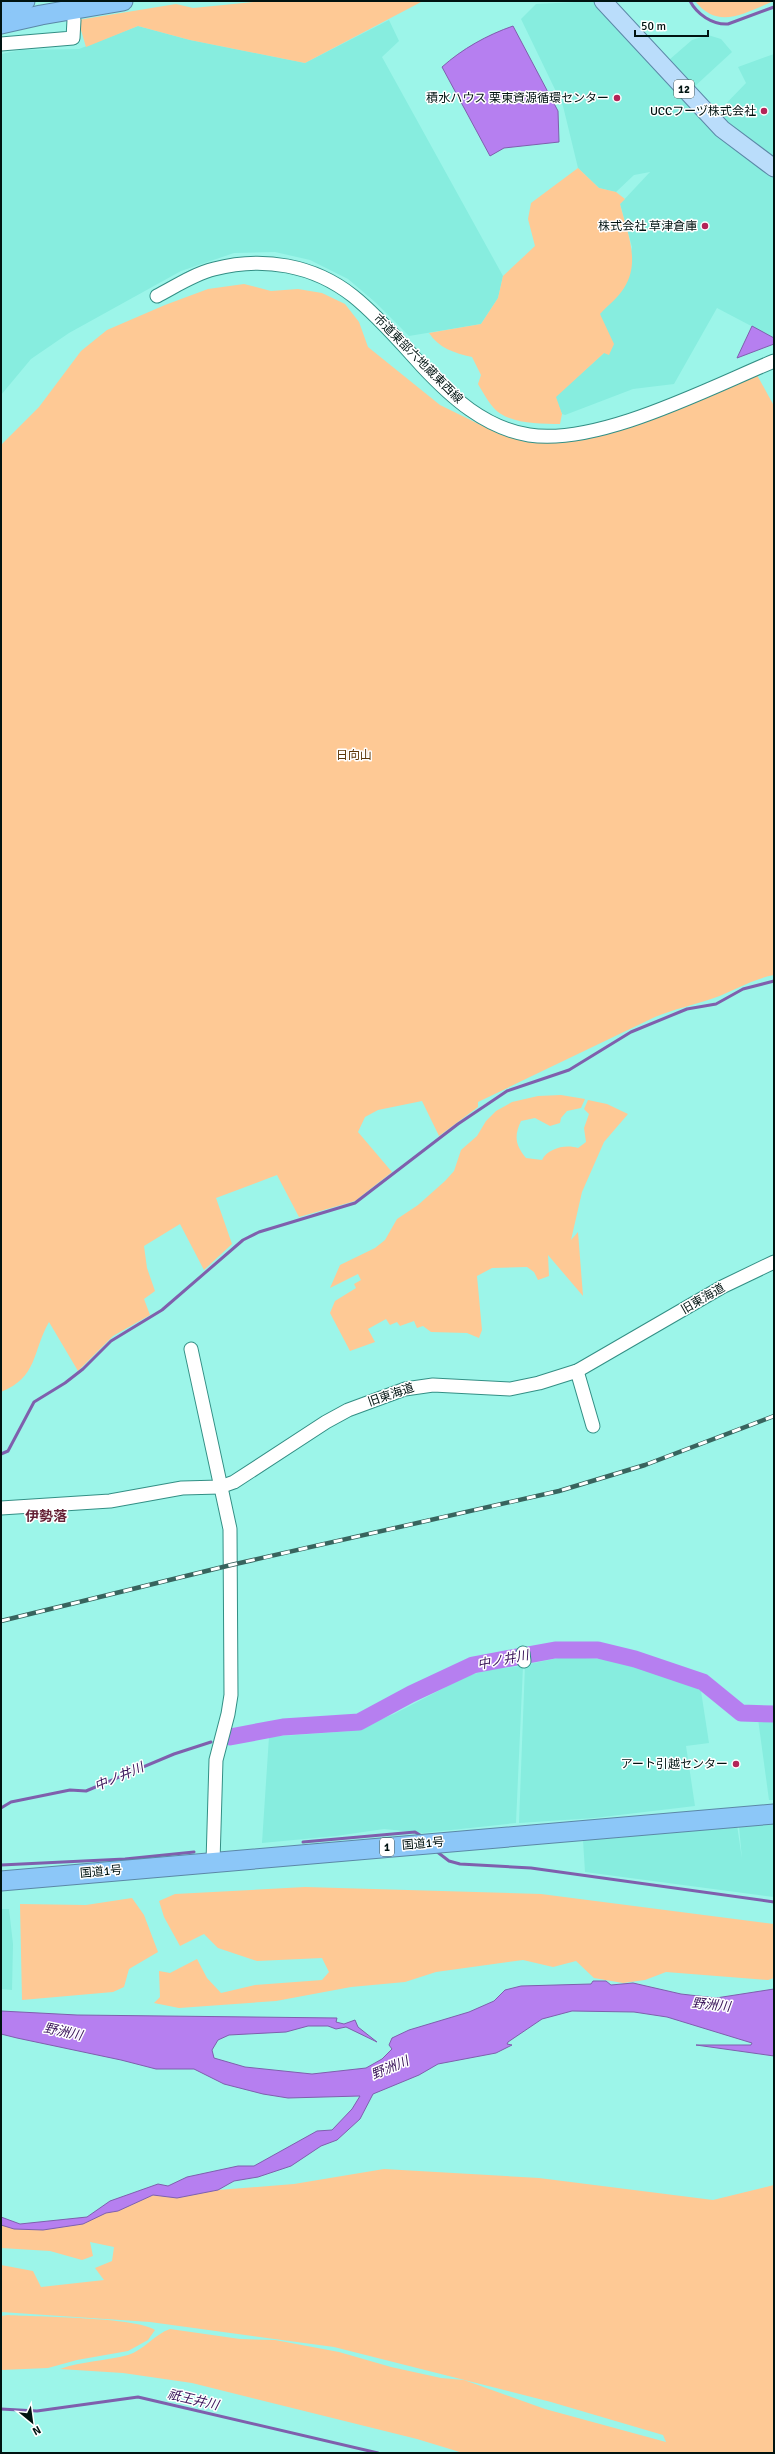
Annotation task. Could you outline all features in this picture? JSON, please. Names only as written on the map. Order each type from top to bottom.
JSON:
[{"type":"highway","points":[[1,6],[25,1]]},
{"type":"highway","points":[[1,24],[41,15],[123,1]]},
{"type":"highway","name":"国道1号","points":[[1,1881],[774,1814]]},
{"type":"main road","name":"12","points":[[603,1],[722,129],[774,168]]},
{"type":"street","points":[[1,44],[73,38],[74,20]]},
{"type":"street","name":"市道東部六地蔵東西線","points":[[157,296],[190,278],[214,269],[242,264],[265,262],[288,265],[314,273],[353,296],[438,383],[474,414],[499,426],[528,435],[552,437],[586,432],[643,416],[774,361]]},
{"type":"street","name":"旧東海道","points":[[1,1508],[110,1501],[182,1488],[220,1487],[240,1479],[308,1432],[337,1416],[405,1389],[420,1385],[433,1385],[510,1389],[546,1381],[577,1371],[722,1288],[774,1262]]},
{"type":"street","points":[[191,1349],[230,1529],[231,1694],[228,1714],[216,1760],[213,1862]]},
{"type":"street","points":[[577,1371],[593,1426]]},
{"type":"shaded area","points":[[595,1],[678,91],[774,175],[774,338],[717,308],[674,384],[633,389],[565,415],[562,414],[555,397],[604,353],[600,313],[623,289],[632,247],[620,204],[650,172],[634,175],[616,192],[599,188],[578,168],[563,106],[521,19],[536,4]]},
{"type":"shaded area","points":[[389,20],[399,41],[382,57],[503,276],[498,298],[481,324],[409,336],[375,302],[348,279],[310,260],[275,252],[234,253],[181,271],[69,333],[31,359],[1,395],[1,54],[21,50],[79,49],[138,26],[190,40],[305,63]]},
{"type":"shaded area","points":[[708,35],[721,39],[732,52],[694,87],[669,60],[692,40]]},
{"type":"shaded area","points":[[774,54],[774,156],[716,114],[746,83],[738,67]]},
{"type":"shaded area","points":[[573,1657],[611,1660],[688,1683],[701,1691],[709,1743],[686,1746],[695,1806],[594,1818],[519,1823],[525,1665],[558,1658]]},
{"type":"shaded area","points":[[523,1666],[516,1823],[423,1833],[384,1829],[336,1836],[262,1843],[269,1737],[352,1731],[394,1714],[467,1676],[488,1670]]},
{"type":"shaded area","points":[[758,1719],[774,1720],[774,1800],[769,1800]]},
{"type":"shaded area","points":[[774,1823],[774,1897],[585,1872],[583,1840],[737,1825],[742,1859],[739,1826]]},
{"type":"shaded area","points":[[1,1909],[9,1909],[13,1944],[12,1990],[1,1989]]},
{"type":"green space","points":[[263,1],[423,1],[305,63],[190,40],[138,26],[86,47],[78,20],[176,4],[193,8]]},
{"type":"green space","points":[[695,1],[774,1],[743,14],[723,17],[713,15],[704,10]]},
{"type":"green space","points":[[578,168],[599,188],[616,192],[625,199],[620,204],[629,236],[632,268],[622,292],[600,314],[614,344],[609,355],[604,353],[556,397],[562,414],[560,424],[522,422],[501,414],[491,405],[478,384],[481,375],[472,357],[459,354],[442,346],[437,343],[429,333],[481,324],[498,298],[503,276],[535,246],[528,219],[531,203]]},
{"type":"green space","name":"日向山","points":[[244,284],[271,291],[298,289],[322,293],[345,304],[359,322],[368,347],[440,405],[499,434],[526,442],[554,443],[583,440],[607,434],[638,424],[757,375],[774,406],[774,975],[758,979],[714,998],[655,1017],[478,1102],[478,1107],[439,1136],[422,1101],[378,1110],[365,1117],[358,1132],[392,1172],[355,1201],[299,1217],[277,1175],[216,1198],[232,1244],[204,1270],[180,1224],[144,1246],[147,1268],[155,1291],[144,1299],[150,1315],[113,1336],[78,1371],[49,1322],[28,1371],[22,1379],[13,1386],[1,1392],[1,445],[39,407],[81,351],[107,330],[165,305],[208,289]]},
{"type":"green space","points":[[561,1095],[585,1099],[581,1108],[567,1111],[561,1118],[560,1123],[550,1126],[535,1118],[521,1121],[517,1131],[517,1140],[522,1153],[526,1158],[542,1160],[548,1152],[568,1146],[578,1148],[586,1142],[584,1128],[589,1114],[584,1109],[588,1100],[607,1104],[628,1114],[604,1142],[582,1192],[571,1240],[578,1232],[583,1296],[548,1255],[549,1276],[538,1280],[534,1272],[527,1267],[492,1268],[477,1276],[482,1330],[479,1338],[467,1333],[431,1332],[423,1326],[417,1328],[414,1321],[400,1326],[397,1322],[390,1325],[386,1319],[368,1329],[375,1342],[350,1351],[330,1313],[335,1301],[356,1288],[354,1284],[361,1280],[358,1274],[330,1288],[340,1265],[375,1248],[385,1240],[397,1219],[418,1205],[445,1181],[454,1171],[461,1150],[477,1136],[486,1121],[496,1111],[512,1102],[538,1096]]},
{"type":"green space","points":[[305,1887],[541,1894],[774,1924],[774,1978],[768,1980],[666,1972],[645,1980],[623,1983],[594,1978],[576,1961],[553,1967],[523,1960],[436,1972],[405,1982],[351,1987],[276,2001],[179,2008],[154,2003],[160,1997],[159,1971],[170,1973],[197,1959],[207,1978],[221,1993],[255,1985],[322,1980],[329,1972],[322,1958],[257,1961],[218,1948],[204,1934],[180,1946],[164,1917],[159,1901],[175,1894]]},
{"type":"green space","points":[[132,1898],[144,1915],[158,1952],[129,1969],[124,1987],[113,1992],[22,2000],[20,1904],[86,1905]]},
{"type":"green space","points":[[384,2169],[539,2178],[713,2200],[774,2185],[774,2453],[463,2453],[417,2439],[192,2383],[123,2373],[60,2369],[77,2364],[111,2359],[134,2353],[159,2334],[170,2329],[240,2339],[275,2340],[339,2352],[391,2367],[441,2378],[464,2380],[545,2409],[666,2442],[663,2435],[551,2402],[334,2347],[150,2322],[1,2312],[1,2265],[33,2271],[41,2287],[104,2280],[95,2268],[112,2261],[114,2247],[90,2242],[93,2256],[82,2260],[50,2251],[1,2248],[1,2225],[14,2229],[43,2230],[83,2224],[106,2212],[118,2211],[153,2195],[177,2198],[218,2190],[294,2184]]},
{"type":"green space","points":[[8,2315],[128,2322],[155,2330],[148,2340],[128,2351],[77,2360],[48,2368],[1,2370],[1,2316]]},
{"type":"water","points":[[513,26],[558,111],[559,142],[504,148],[490,156],[442,67],[475,43]]},
{"type":"water","points":[[752,326],[774,338],[774,344],[737,358]]},
{"type":"water","name":"野洲川","points":[[593,1981],[606,1981],[611,1985],[633,1983],[681,1994],[716,1998],[774,1989],[774,2056],[696,2045],[751,2045],[752,2043],[667,2017],[634,2012],[572,2011],[542,2019],[507,2044],[512,2045],[496,2053],[438,2064],[419,2075],[373,2094],[360,2119],[337,2140],[321,2146],[291,2166],[258,2177],[234,2181],[218,2190],[177,2198],[153,2195],[118,2211],[106,2213],[83,2224],[43,2230],[14,2229],[1,2225],[1,2217],[20,2224],[87,2217],[110,2201],[158,2184],[168,2186],[187,2177],[238,2166],[254,2166],[317,2131],[332,2130],[352,2109],[360,2096],[288,2098],[263,2094],[224,2084],[194,2069],[156,2069],[17,2038],[1,2034],[1,2011],[77,2015],[337,2018],[336,2022],[344,2024],[355,2020],[358,2027],[377,2042],[346,2027],[336,2029],[328,2026],[308,2026],[286,2032],[229,2035],[218,2040],[212,2050],[214,2058],[245,2067],[312,2074],[366,2068],[382,2059],[392,2049],[389,2045],[392,2038],[409,2030],[469,2012],[494,2001],[505,1990],[521,1986],[591,1984]]},
{"type":"waterway","points":[[690,1],[693,6],[706,18],[722,24],[728,24],[774,7]]},
{"type":"waterway","points":[[1,1454],[8,1451],[34,1402],[65,1383],[83,1369],[111,1341],[162,1310],[243,1240],[259,1232],[355,1203],[458,1124],[507,1091],[569,1070],[631,1032],[687,1009],[716,1004],[743,989],[774,981]]},
{"type":"waterway","name":"中ノ井川","points":[[230,1737],[283,1727],[359,1722],[411,1694],[473,1665],[555,1650],[598,1650],[635,1659],[703,1682],[741,1713],[774,1714]]},
{"type":"waterway","name":"中ノ井川","points":[[1,1808],[11,1802],[70,1790],[86,1791],[174,1754],[211,1742]]},
{"type":"waterway","points":[[303,1842],[415,1832],[420,1835]]},
{"type":"waterway","points":[[436,1851],[449,1861],[460,1864],[531,1868],[774,1902]]},
{"type":"waterway","points":[[1,1865],[125,1859],[194,1852]]},
{"type":"waterway","name":"祇王井川","points":[[1,2409],[37,2411],[138,2397],[378,2453]]},
{"type":"railway","points":[[1,1621],[231,1565],[559,1491],[645,1465],[774,1416]]},
{"type":"place","name":"積水ハウス 栗東資源循環センター","points":[[617,98]]},
{"type":"place","name":"UCCフーヅ株式会社","points":[[764,111]]},
{"type":"place","name":"株式会社 草津倉庫","points":[[705,226]]},
{"type":"place","name":"アート引越センター","points":[[736,1764]]},
{"type":"district","name":"伊勢落","points":[[46,1516]]}]
